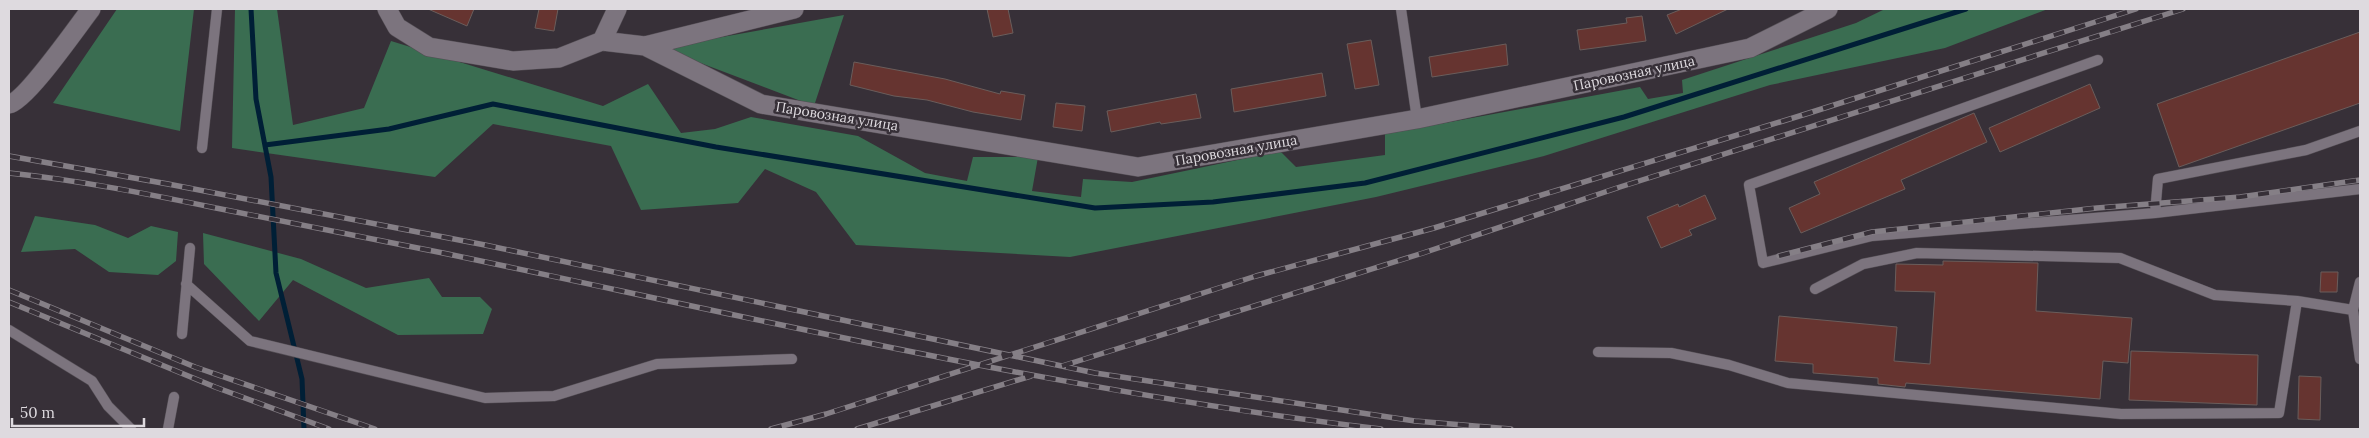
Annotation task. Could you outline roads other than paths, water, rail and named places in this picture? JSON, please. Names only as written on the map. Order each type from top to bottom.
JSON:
[{"type":"street","points":[[9,104],[14,103],[32,84],[91,9]]},
{"type":"street","points":[[387,9],[397,27],[429,47],[513,61],[559,58],[602,41],[645,46],[794,9]]},
{"type":"street","points":[[602,41],[618,9]]},
{"type":"street","name":"Паровозная улица","points":[[645,46],[761,104],[1138,167],[1417,119],[1750,48],[1828,9]]},
{"type":"lane","points":[[202,148],[217,9]]},
{"type":"lane","points":[[1401,9],[1417,119]]},
{"type":"lane","points":[[2098,60],[1749,185],[1763,263],[1872,236],[2155,213],[2360,189]]},
{"type":"lane","points":[[2155,213],[2158,179],[2306,150],[2360,131]]},
{"type":"lane","points":[[182,334],[190,248]]},
{"type":"lane","points":[[1815,289],[1863,264],[1917,253],[2120,258],[2215,295],[2297,301],[2353,310]]},
{"type":"lane","points":[[2360,282],[2353,310],[2360,359]]},
{"type":"lane","points":[[186,284],[250,341],[485,398],[554,396],[657,364],[792,359]]},
{"type":"lane","points":[[1598,352],[1671,353],[1729,365],[1788,383],[2121,414],[2279,413],[2297,301]]},
{"type":"lane","points":[[9,330],[92,381],[108,406],[131,429]]},
{"type":"lane","points":[[168,429],[174,397]]},
{"type":"waterway","points":[[251,9],[256,99],[271,177],[276,273],[302,379],[304,429]]},
{"type":"waterway","points":[[265,145],[389,129],[493,104],[716,147],[1095,208],[1213,202],[1365,183],[1624,117],[1966,9]]},
{"type":"railway","points":[[771,429],[826,414],[1256,276],[1434,228],[1809,113],[2136,9]]},
{"type":"railway","points":[[1062,366],[1423,253],[1620,187],[2183,9]]},
{"type":"railway","points":[[9,156],[168,184],[485,245],[1095,373],[1415,421],[1511,429]]},
{"type":"railway","points":[[9,173],[87,183],[165,198],[443,253],[910,352],[1027,374],[1145,395],[1381,429]]},
{"type":"railway","points":[[1779,256],[1872,232],[2097,208],[2240,197],[2360,180]]},
{"type":"railway","points":[[9,290],[195,367],[375,429]]},
{"type":"railway","points":[[9,302],[215,387],[329,429]]},
{"type":"railway","points":[[857,429],[1031,376]]}]
